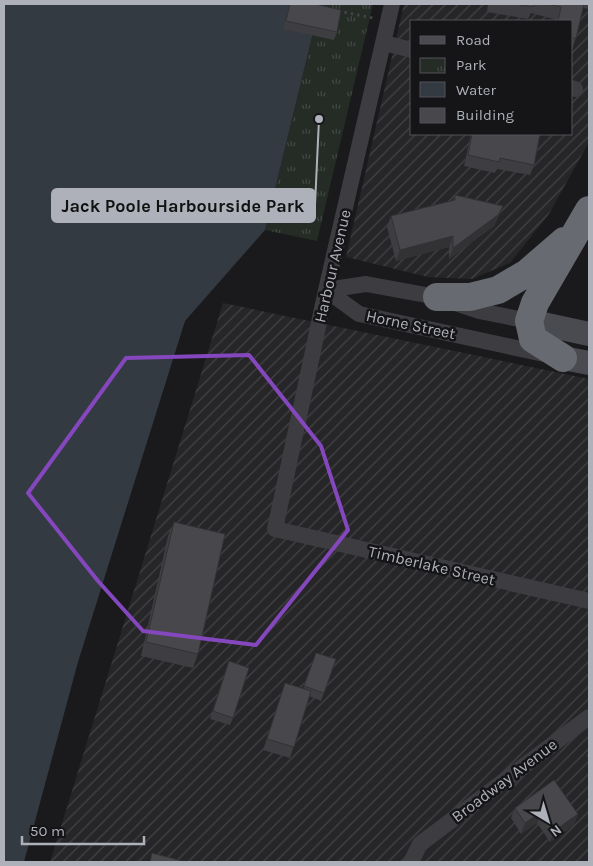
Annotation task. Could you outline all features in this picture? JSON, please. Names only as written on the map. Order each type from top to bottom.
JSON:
[{"type":"highway","points":[[437,297],[470,298],[498,290],[527,273],[585,218]]},
{"type":"highway","points":[[576,360],[533,339],[529,321],[535,303],[585,218]]},
{"type":"main road","name":"Horne Street","points":[[529,321],[589,334]]},
{"type":"street","name":"Harbour Avenue","points":[[275,529],[326,290],[392,4]]},
{"type":"street","points":[[384,43],[410,50]]},
{"type":"street","name":"Horne Street","points":[[326,290],[366,284],[437,297],[480,311],[529,321]]},
{"type":"street","name":"Horne Street","points":[[326,290],[359,314],[576,360]]},
{"type":"street","name":"Timberlake Street","points":[[275,529],[589,602]]},
{"type":"street","name":"Broadway Avenue","points":[[411,862],[420,844],[589,717]]},
{"type":"path","points":[[337,11],[388,21]]},
{"type":"highlighted area","points":[[249,355],[321,446],[348,530],[256,645],[143,631],[98,581],[28,493],[126,358]]},
{"type":"shaded area","points":[[404,4],[589,4],[589,142],[549,214],[510,263],[472,279],[428,277],[346,257]]},
{"type":"shaded area","points":[[223,303],[589,379],[589,862],[50,862]]},
{"type":"green space","points":[[320,4],[373,4],[317,241],[265,230]]},
{"type":"water","points":[[4,4],[320,4],[265,230],[185,321],[78,662],[24,862],[4,862]]},
{"type":"building","points":[[290,4],[315,4],[341,10],[337,32],[286,21]]},
{"type":"building","points":[[516,4],[534,4],[533,7]]},
{"type":"building","points":[[547,4],[584,4],[576,38],[573,38],[573,20],[558,20],[561,7]]},
{"type":"building","points":[[472,135],[540,135],[534,165],[500,158],[499,162],[468,155]]},
{"type":"building","points":[[455,195],[503,206],[498,215],[453,248],[453,236],[400,250],[391,216],[455,200]]},
{"type":"building","points":[[174,522],[225,534],[198,654],[146,642]]},
{"type":"building","points":[[316,653],[336,659],[324,693],[304,686]]},
{"type":"building","points":[[229,661],[249,668],[233,718],[213,711]]},
{"type":"building","points":[[285,683],[311,691],[294,747],[267,739]]},
{"type":"building","points":[[554,780],[578,814],[554,831],[541,812],[525,823],[515,808]]},
{"type":"building","points":[[152,853],[186,862],[150,862]]},
{"type":"place","name":"Jack Poole Harbourside Park","points":[[319,119]]}]
